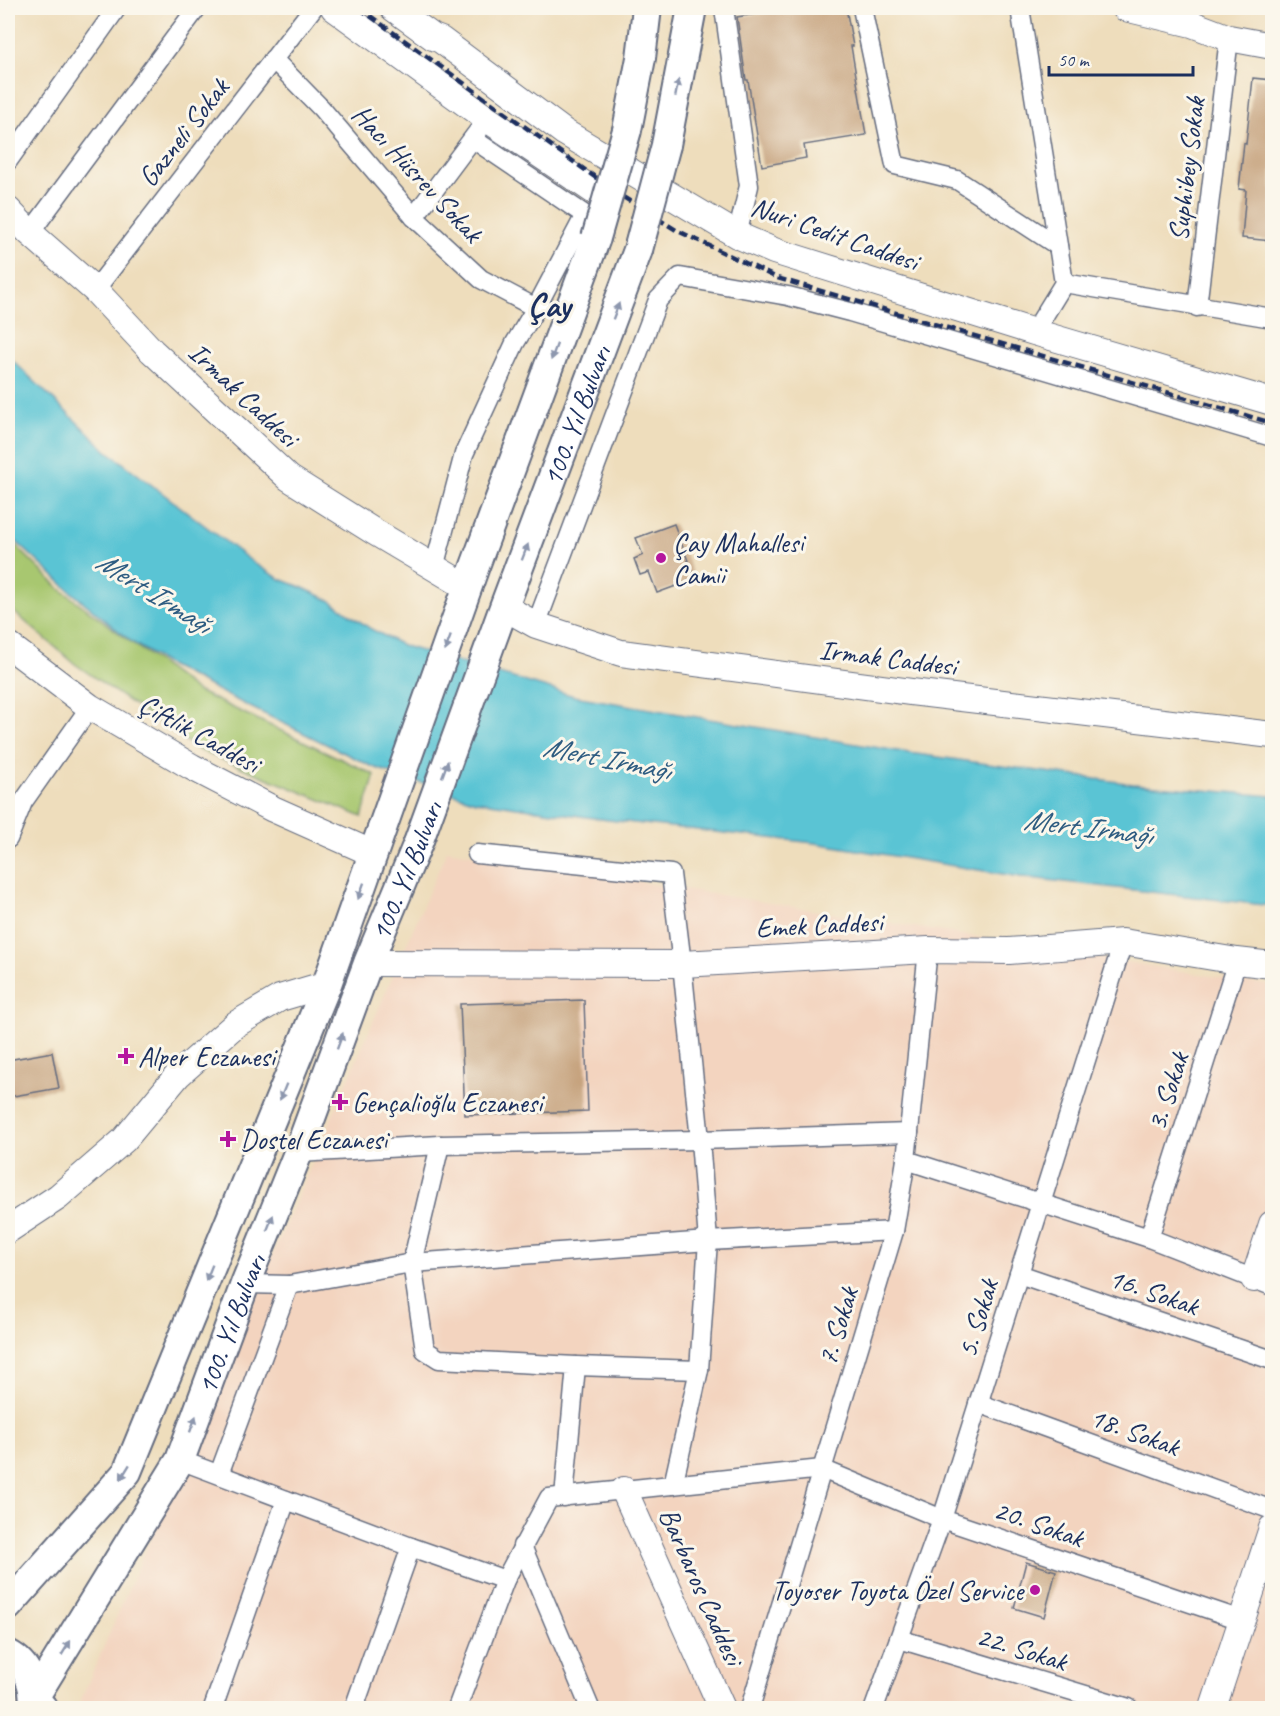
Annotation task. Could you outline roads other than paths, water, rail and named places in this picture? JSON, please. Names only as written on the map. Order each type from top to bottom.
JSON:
[{"type":"main road","points":[[334,8],[480,129],[597,193]]},
{"type":"main road","name":"Nuri Cedit Caddesi","points":[[393,8],[433,37],[441,40],[564,132],[737,235],[821,267],[1272,402]]},
{"type":"main road","name":"100. Yıl Bulvarı","points":[[8,1606],[127,1472],[327,984],[467,587],[596,238],[627,130],[647,8]]},
{"type":"main road","name":"100. Yıl Bulvarı","points":[[37,1705],[180,1460],[368,963],[418,843],[638,250],[666,145],[692,8]]},
{"type":"main road","points":[[1125,8],[1192,24],[1229,38],[1272,46]]},
{"type":"main road","name":"Irmak Caddesi","points":[[8,210],[30,233],[95,290],[152,351],[289,478],[467,587]]},
{"type":"main road","name":"Irmak Caddesi","points":[[504,607],[536,625],[621,653],[922,694],[1272,735]]},
{"type":"main road","name":"Çiftlik Caddesi","points":[[8,645],[90,707],[192,767],[273,809],[374,854]]},
{"type":"main road","name":"Emek Caddesi","points":[[368,963],[682,964],[928,950],[1009,951],[1123,942],[1272,965]]},
{"type":"main road","points":[[8,1230],[58,1197],[124,1140],[178,1076],[236,1024],[280,998],[327,984]]},
{"type":"main road","points":[[1263,1282],[1272,1224]]},
{"type":"main road","name":"Barbaros Caddesi","points":[[624,1490],[722,1708]]},
{"type":"main road","points":[[1213,1708],[1272,1528]]},
{"type":"main road","points":[[8,1654],[25,1668],[32,1682],[37,1705]]},
{"type":"street","points":[[8,161],[117,8]]},
{"type":"street","points":[[30,233],[197,8]]},
{"type":"street","name":"Gazneli Sokak","points":[[95,290],[313,8]]},
{"type":"street","points":[[724,8],[749,186],[737,235]]},
{"type":"street","points":[[862,8],[895,165],[957,180],[1058,246]]},
{"type":"street","points":[[1020,8],[1064,283],[1034,332]]},
{"type":"street","name":"Suphibey Sokak","points":[[1197,307],[1229,38]]},
{"type":"street","name":"Hacı Hüsrev Sokak","points":[[273,59],[321,108],[414,218],[481,279],[536,308]]},
{"type":"street","points":[[414,218],[480,129],[585,215],[515,343],[464,454],[434,568]]},
{"type":"street","points":[[536,625],[658,300],[680,277],[788,296],[850,312],[1272,437]]},
{"type":"street","points":[[1064,283],[1272,318]]},
{"type":"street","points":[[8,839],[23,802],[90,707]]},
{"type":"street","points":[[477,854],[671,874],[700,1140],[708,1241],[699,1370],[673,1485]]},
{"type":"street","name":"5. Sokak","points":[[874,1708],[942,1519],[1123,942]]},
{"type":"street","name":"7. Sokak","points":[[750,1708],[894,1231],[906,1160],[928,950]]},
{"type":"street","name":"3. Sokak","points":[[1149,1238],[1237,961]]},
{"type":"street","points":[[298,1153],[440,1145],[909,1133]]},
{"type":"street","points":[[440,1145],[412,1263],[425,1350],[439,1359],[699,1370]]},
{"type":"street","points":[[906,1160],[1149,1238],[1263,1282]]},
{"type":"street","points":[[245,1284],[289,1285],[412,1263],[708,1241],[894,1231]]},
{"type":"street","name":"16. Sokak","points":[[1018,1274],[1272,1359]]},
{"type":"street","points":[[219,1474],[289,1285]]},
{"type":"street","points":[[564,1497],[576,1366]]},
{"type":"street","name":"18. Sokak","points":[[978,1403],[1272,1509]]},
{"type":"street","points":[[180,1460],[505,1580]]},
{"type":"street","points":[[457,1708],[505,1580],[549,1498],[822,1469]]},
{"type":"street","name":"20. Sokak","points":[[822,1469],[942,1519],[1241,1620]]},
{"type":"street","points":[[213,1708],[286,1500]]},
{"type":"street","points":[[522,1546],[590,1708]]},
{"type":"street","points":[[354,1708],[411,1547]]},
{"type":"street","name":"22. Sokak","points":[[899,1639],[1129,1708]]},
{"type":"water","name":"Mert Irmağı","points":[[8,356],[106,450],[255,564],[280,579],[329,600],[371,629],[404,646],[574,696],[909,753],[1133,784],[1272,796],[1272,906],[1021,877],[815,843],[608,820],[476,801],[373,767],[242,703],[165,663],[132,642],[70,591],[8,534]]},
{"type":"railway","points":[[359,8],[620,195],[676,230],[777,278],[1272,423]]},
{"type":"place","name":"Çay Mahallesi Camii","points":[[661,558]]},
{"type":"place","name":"Alper Eczanesi","points":[[126,1056]]},
{"type":"place","name":"Gençalioğlu Eczanesi","points":[[340,1102]]},
{"type":"place","name":"Dostel Eczanesi","points":[[228,1139]]},
{"type":"place","name":"Toyoser Toyota Özel Service","points":[[1035,1590]]},
{"type":"district","name":"Çay","points":[[549,304]]}]
